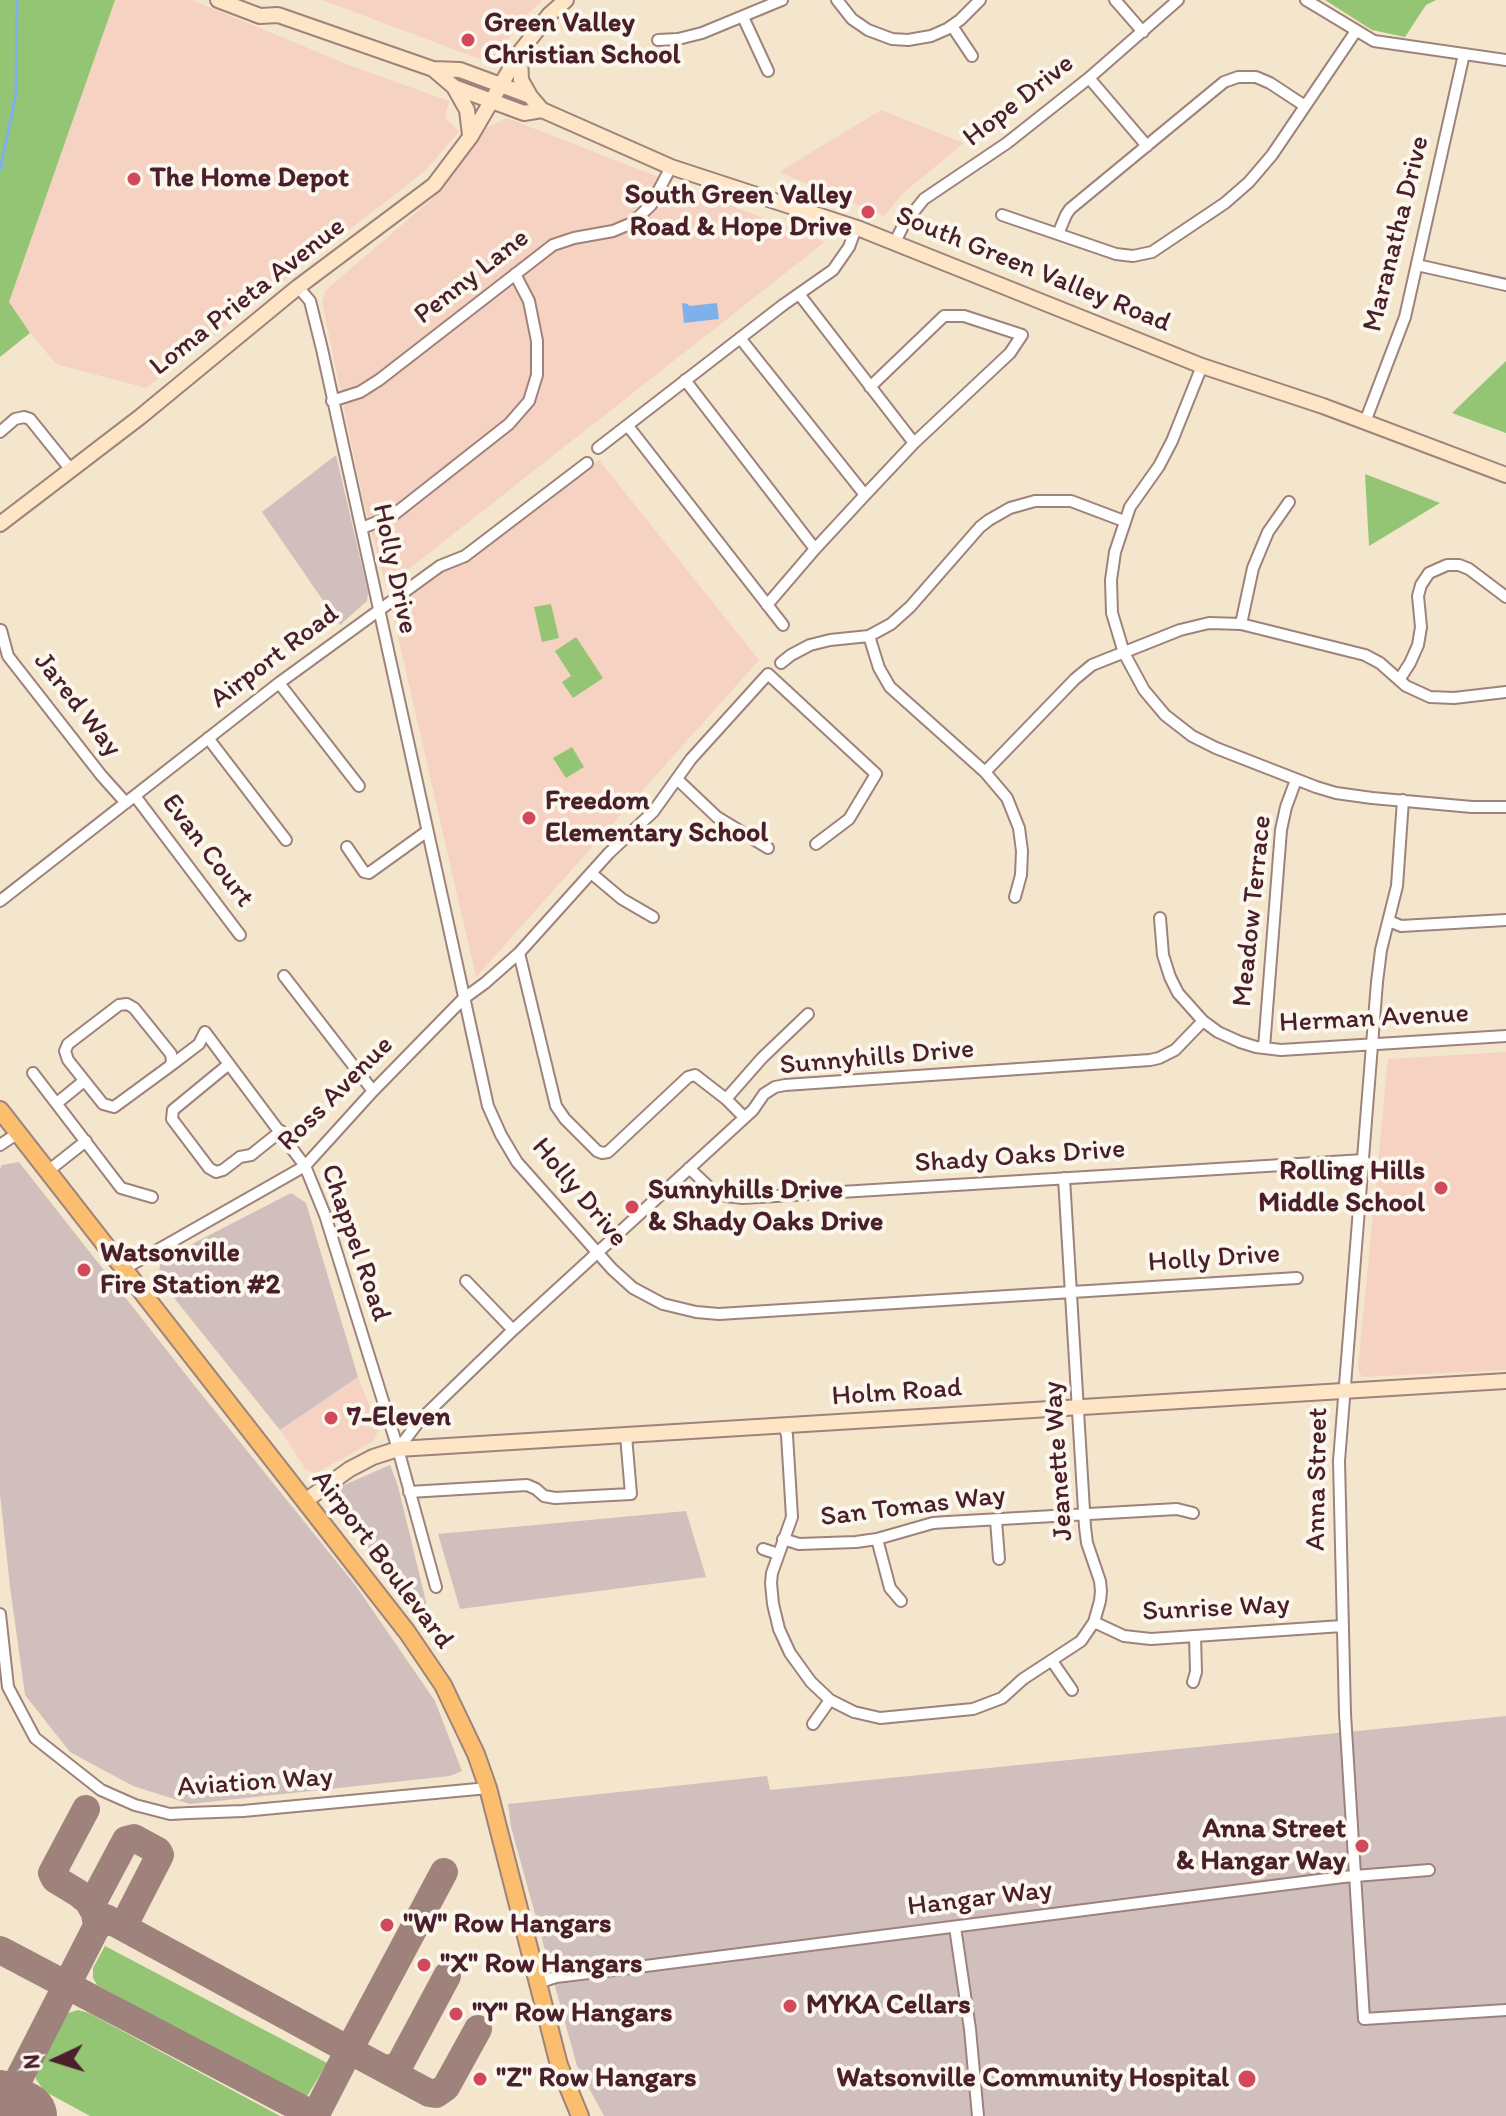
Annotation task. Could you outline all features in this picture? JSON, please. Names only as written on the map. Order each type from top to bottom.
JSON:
[{"type":"main road","name":"Airport Boulevard","points":[[0,1110],[422,1652],[443,1685],[476,1754],[488,1788],[559,2065],[580,2116]]},
{"type":"street","name":"South Green Valley Road","points":[[218,0],[260,16],[278,15],[433,69],[460,70],[530,96],[542,110],[671,167],[895,242],[1202,366],[1506,475]]},
{"type":"street","points":[[266,0],[278,15]]},
{"type":"street","name":"Loma Prieta Avenue","points":[[0,524],[140,417],[298,287],[434,185],[471,136],[520,52],[549,15],[566,0]]},
{"type":"street","points":[[658,40],[702,33],[782,0]]},
{"type":"street","points":[[837,0],[860,25],[892,39],[922,39],[939,33],[952,26],[980,0]]},
{"type":"street","points":[[1115,0],[1143,32]]},
{"type":"street","name":"Hope Drive","points":[[895,242],[904,224],[924,199],[1007,143],[1089,78],[1178,0]]},
{"type":"street","points":[[1306,0],[1381,43],[1506,60]]},
{"type":"street","points":[[743,17],[768,71]]},
{"type":"street","points":[[952,26],[972,56]]},
{"type":"street","points":[[1002,215],[1126,256],[1152,252],[1225,203],[1249,182],[1272,155],[1356,31]]},
{"type":"street","points":[[520,52],[521,80],[530,96]]},
{"type":"street","name":"Maranatha Drive","points":[[1365,422],[1400,331],[1464,54]]},
{"type":"street","name":"South Green Valley Road","points":[[433,69],[454,87],[524,113],[542,110]]},
{"type":"street","points":[[1089,78],[1147,146]]},
{"type":"street","points":[[1058,234],[1070,209],[1215,88],[1231,79],[1262,79],[1305,106]]},
{"type":"street","points":[[454,87],[467,110],[471,136]]},
{"type":"street","name":"Penny Lane","points":[[332,401],[360,392],[379,380],[547,248],[558,242],[613,231],[632,223],[651,205],[671,167]]},
{"type":"street","points":[[598,448],[833,270],[849,247],[856,228]]},
{"type":"street","points":[[1417,265],[1506,285]]},
{"type":"street","points":[[362,528],[392,516],[509,424],[529,401],[537,375],[538,355],[531,308],[515,274]]},
{"type":"street","name":"Holly Drive","points":[[298,287],[310,301],[488,1106],[517,1162],[622,1279],[642,1294],[674,1307],[707,1314],[1297,1278]]},
{"type":"street","points":[[799,294],[914,443]]},
{"type":"street","points":[[767,605],[914,443],[1010,353],[1022,335],[964,316],[944,316],[870,387]]},
{"type":"street","points":[[740,338],[865,495]]},
{"type":"street","points":[[1202,366],[1166,455],[1136,496],[1124,521],[1115,552],[1111,597],[1116,631],[1144,690],[1165,715],[1216,748],[1336,793],[1472,807],[1506,807]]},
{"type":"street","points":[[685,380],[815,549]]},
{"type":"street","points":[[0,432],[15,419],[30,419],[71,470]]},
{"type":"street","points":[[628,426],[783,625]]},
{"type":"street","name":"Airport Road","points":[[0,901],[279,683],[440,566],[465,556],[587,463]]},
{"type":"street","points":[[781,663],[810,645],[869,636],[891,624],[910,607],[971,537],[989,520],[1010,508],[1035,501],[1071,501],[1124,521]]},
{"type":"street","points":[[1241,624],[1253,568],[1268,532],[1289,502]]},
{"type":"street","points":[[1399,680],[1418,645],[1421,627],[1418,596],[1429,573],[1447,565],[1459,565],[1506,597]]},
{"type":"street","points":[[985,772],[1092,665],[1180,630],[1209,623],[1241,624],[1365,655],[1380,663],[1414,691],[1437,698],[1506,692]]},
{"type":"street","name":"Jared Way","points":[[1,630],[8,656],[101,775],[130,800]]},
{"type":"street","points":[[869,636],[879,668],[890,687],[985,772],[1007,798],[1019,828],[1022,862],[1015,897]]},
{"type":"street","points":[[744,1117],[695,1075],[688,1077],[608,1152],[597,1151],[556,1106],[519,953],[616,846],[653,812],[691,759],[768,674],[876,774],[849,819],[816,844]]},
{"type":"street","points":[[279,683],[359,786]]},
{"type":"street","points":[[208,738],[286,840]]},
{"type":"street","points":[[677,779],[717,817],[768,848]]},
{"type":"street","name":"Meadow Terrace","points":[[1264,1048],[1281,830],[1296,780]]},
{"type":"street","name":"Evan Court","points":[[130,800],[240,935]]},
{"type":"street","name":"Anna Street","points":[[1403,800],[1397,886],[1379,967],[1339,1470],[1346,1729],[1364,2019],[1506,2010]]},
{"type":"street","points":[[347,847],[364,872],[369,873],[426,832]]},
{"type":"street","points":[[591,873],[622,899],[653,917]]},
{"type":"street","points":[[1160,918],[1163,955],[1170,977],[1184,1000],[1203,1021]]},
{"type":"street","points":[[1389,921],[1401,926],[1506,920]]},
{"type":"street","name":"Ross Avenue","points":[[124,1269],[305,1166],[463,999],[519,953]]},
{"type":"street","points":[[284,976],[373,1091]]},
{"type":"street","points":[[119,1005],[131,1005],[171,1054],[170,1066],[114,1107],[103,1104],[84,1081],[65,1056],[66,1047],[119,1005]]},
{"type":"street","points":[[726,1099],[762,1058],[808,1014]]},
{"type":"street","name":"Herman Avenue","points":[[1203,1021],[1232,1039],[1281,1050],[1506,1036]]},
{"type":"street","name":"Sunnyhills Drive","points":[[398,1449],[420,1420],[513,1330],[753,1110],[764,1094],[780,1086],[1150,1060],[1175,1050],[1203,1021]]},
{"type":"street","name":"Chappel Road","points":[[170,1066],[199,1044],[205,1032],[305,1166],[325,1215],[398,1449],[436,1587]]},
{"type":"street","points":[[229,1064],[173,1110],[172,1119],[209,1168],[216,1172],[223,1170],[240,1157],[251,1155],[281,1131]]},
{"type":"street","points":[[33,1073],[121,1188],[152,1197]]},
{"type":"street","points":[[57,1103],[84,1081]]},
{"type":"street","points":[[0,1145],[18,1133]]},
{"type":"street","points":[[48,1171],[86,1141]]},
{"type":"street","name":"Shady Oaks Drive","points":[[689,1168],[712,1190],[743,1198],[1364,1160]]},
{"type":"street","name":"Jeanette Way","points":[[1064,1178],[1087,1543],[1101,1591],[1094,1622]]},
{"type":"street","points":[[466,1281],[513,1330]]},
{"type":"street","name":"Holm Road","points":[[305,1501],[350,1469],[398,1449],[1506,1381]]},
{"type":"street","points":[[784,1426],[792,1517],[771,1583],[773,1604],[779,1629],[796,1663],[830,1700],[854,1712],[880,1718],[973,1709],[1002,1698],[1023,1679],[1081,1641],[1094,1622]]},
{"type":"street","points":[[409,1492],[527,1485],[544,1496],[555,1498],[631,1494],[626,1436]]},
{"type":"street","name":"San Tomas Way","points":[[783,1539],[799,1544],[856,1542],[933,1523],[1177,1509],[1193,1513]]},
{"type":"street","points":[[996,1520],[999,1559]]},
{"type":"street","points":[[877,1539],[890,1588],[901,1601]]},
{"type":"street","points":[[763,1549],[778,1554]]},
{"type":"street","name":"Aviation Way","points":[[0,1614],[8,1687],[35,1738],[101,1790],[135,1805],[170,1814],[243,1811],[488,1788]]},
{"type":"street","name":"Sunrise Way","points":[[1094,1622],[1132,1638],[1342,1626]]},
{"type":"street","points":[[1193,1682],[1196,1672],[1195,1636]]},
{"type":"street","points":[[1052,1661],[1072,1690]]},
{"type":"street","points":[[813,1724],[830,1700]]},
{"type":"street","name":"Hangar Way","points":[[538,1983],[556,1977],[1354,1876],[1429,1870]]},
{"type":"street","points":[[955,1927],[970,2029],[978,2116]]},
{"type":"shaded area","points":[[115,0],[192,0],[349,65],[449,101],[445,118],[459,131],[425,171],[146,388],[56,364],[9,302]]},
{"type":"shaded area","name":"Green Valley Christian School","points":[[322,0],[543,0],[524,17],[490,63]]},
{"type":"shaded area","points":[[881,110],[964,143],[902,194],[884,216],[779,172]]},
{"type":"shaded area","points":[[507,118],[825,242],[386,587],[363,500],[322,302],[325,291],[434,197],[483,129]]},
{"type":"shaded area","points":[[336,455],[368,592],[367,601],[340,625],[262,512]]},
{"type":"shaded area","name":"Freedom Elementary School","points":[[599,460],[759,660],[476,977],[392,611]]},
{"type":"shaded area","name":"Rolling Hills Middle School","points":[[1506,1052],[1506,1370],[1362,1377],[1358,1369],[1388,1059]]},
{"type":"shaded area","points":[[19,1162],[356,1586],[435,1701],[462,1771],[450,1776],[190,1804],[133,1786],[70,1752],[25,1695],[0,1494],[0,1169],[2,1165]]},
{"type":"shaded area","points":[[291,1193],[306,1203],[358,1377],[280,1430],[158,1278],[161,1260]]},
{"type":"shaded area","points":[[358,1377],[379,1430],[372,1442],[316,1473],[306,1470],[280,1430]]},
{"type":"shaded area","points":[[390,1465],[398,1486],[436,1643],[336,1503],[335,1489]]},
{"type":"shaded area","points":[[686,1511],[706,1577],[460,1609],[438,1534]]},
{"type":"shaded area","points":[[1506,1716],[1506,2116],[604,2116],[577,2066],[511,1827],[508,1804],[767,1776],[770,1790]]},
{"type":"green space","points":[[0,0],[115,0],[9,302],[30,333],[0,357]]},
{"type":"green space","points":[[1325,0],[1436,0],[1426,5],[1405,37],[1372,30]]},
{"type":"green space","points":[[1505,362],[1506,433],[1452,413]]},
{"type":"green space","points":[[1365,474],[1440,503],[1369,546]]},
{"type":"green space","points":[[551,604],[559,638],[542,642],[534,607]]},
{"type":"green space","points":[[576,637],[603,678],[573,698],[562,682],[571,676],[555,651]]},
{"type":"green space","points":[[572,747],[584,767],[566,778],[553,758]]},
{"type":"green space","points":[[105,1946],[327,2063],[306,2098],[97,1985],[93,1968]]},
{"type":"green space","points":[[78,2010],[89,2013],[280,2116],[90,2116],[44,2091],[35,2073],[37,2063],[60,2020]]},
{"type":"water","points":[[682,303],[689,306],[717,303],[719,319],[684,323]]},
{"type":"waterway","points":[[0,170],[16,94],[17,0]]},
{"type":"taxiway","points":[[86,1809],[52,1873],[55,1879],[88,1901],[95,1913],[97,1926],[107,1921],[125,1923],[160,1855],[134,1838],[126,1840],[94,1900],[92,1908]]},
{"type":"taxiway","points":[[444,1872],[349,2050],[436,2094],[446,2087],[478,2029]]},
{"type":"taxiway","points":[[106,1918],[349,2050],[315,2116]]},
{"type":"taxiway","points":[[5,2106],[97,1926]]},
{"type":"taxiway","points":[[0,1950],[315,2116]]},
{"type":"taxiway","points":[[384,2068],[393,2069],[401,2062],[447,1976]]},
{"type":"runway","points":[[0,2104],[23,2116]]},
{"type":"place","name":"Green Valley Christian School","points":[[468,40]]},
{"type":"place","name":"The Home Depot","points":[[134,179]]},
{"type":"place","name":"South Green Valley Road & Hope Drive","points":[[868,212]]},
{"type":"place","name":"Freedom Elementary School","points":[[529,818]]},
{"type":"place","name":"Rolling Hills Middle School","points":[[1441,1188]]},
{"type":"place","name":"Sunnyhills Drive & Shady Oaks Drive","points":[[632,1207]]},
{"type":"place","name":"Watsonville Fire Station #2","points":[[84,1270]]},
{"type":"place","name":"7-Eleven","points":[[331,1418]]},
{"type":"place","name":"Anna Street & Hangar Way","points":[[1362,1846]]},
{"type":"place","name":"\"W\" Row Hangars","points":[[387,1925]]},
{"type":"place","name":"\"X\" Row Hangars","points":[[424,1965]]},
{"type":"place","name":"MYKA Cellars","points":[[790,2006]]},
{"type":"place","name":"\"Y\" Row Hangars","points":[[456,2014]]},
{"type":"place","name":"\"Z\" Row Hangars","points":[[480,2079]]},
{"type":"place","name":"Watsonville Community Hospital","points":[[1247,2079]]}]
